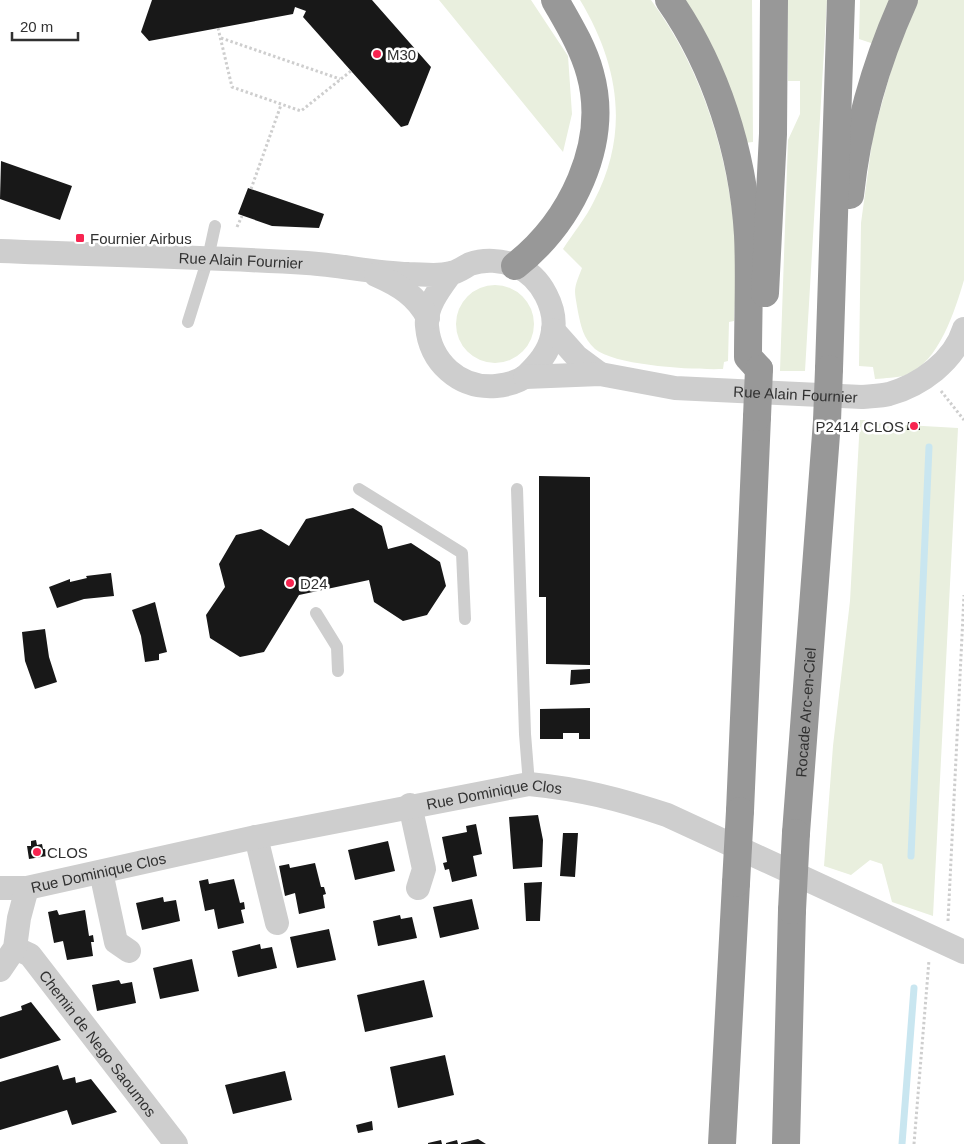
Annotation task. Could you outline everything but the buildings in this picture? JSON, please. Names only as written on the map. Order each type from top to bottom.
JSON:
[{"type":"highway","points":[[515,266],[529,255],[559,219],[585,170],[593,139],[596,105],[590,72],[571,28],[555,0]]},
{"type":"highway","points":[[669,0],[710,74],[736,152],[744,191],[748,236],[748,357],[759,369]]},
{"type":"highway","points":[[722,1144],[740,811],[759,369],[771,211],[774,0]]},
{"type":"highway","name":"Rocade Arc-en-Ciel","points":[[786,1144],[792,910],[796,833],[827,421],[841,0]]},
{"type":"highway","points":[[832,280],[844,262],[852,169],[864,116],[879,63],[904,0]]},
{"type":"street","name":"Rue Alain Fournier","points":[[0,251],[208,258],[320,264],[397,274],[452,274]]},
{"type":"street","name":"Rue Alain Fournier","points":[[525,377],[545,355],[553,330],[552,310],[541,286],[525,270],[494,260],[472,263],[452,274],[438,290],[428,318],[427,325],[433,353],[445,369],[463,382],[484,387],[506,385],[525,377],[600,374],[675,388],[862,397],[888,395],[907,388],[928,376],[955,347],[964,329]]},
{"type":"street","name":"Rue Alain Fournier","points":[[361,269],[394,283],[418,301],[428,318]]},
{"type":"street","name":"Rue Alain Fournier","points":[[553,330],[577,357],[600,374]]},
{"type":"street","name":"Rue Dominique Clos","points":[[0,888],[27,888],[410,805],[529,784],[572,788],[619,799],[667,815],[964,952]]},
{"type":"street","points":[[410,805],[424,869],[418,888]]},
{"type":"street","points":[[256,837],[277,923]]},
{"type":"street","points":[[101,872],[116,942],[129,951]]},
{"type":"street","points":[[0,970],[14,948],[27,888]]},
{"type":"street","name":"Chemin de Nego Saoumos","points":[[14,948],[30,954],[176,1144]]},
{"type":"lane","points":[[188,322],[208,258],[215,226]]},
{"type":"lane","points":[[359,489],[462,553],[465,619]]},
{"type":"lane","points":[[517,489],[525,734],[529,784]]},
{"type":"lane","points":[[316,613],[337,647],[338,670]]},
{"type":"path","points":[[218,28],[232,87],[281,105],[301,111],[350,71]]},
{"type":"path","points":[[220,38],[340,79]]},
{"type":"path","points":[[252,189],[281,105]]},
{"type":"path","points":[[237,227],[242,216]]},
{"type":"path","points":[[928,376],[964,420]]},
{"type":"path","points":[[914,1144],[929,960],[940,941],[949,919],[964,595]]},
{"type":"green space","points":[[439,0],[531,0],[568,56],[572,114],[563,152]]},
{"type":"green space","points":[[580,0],[651,0],[670,28],[700,87],[711,118],[728,183],[736,249],[737,276],[734,321],[729,322],[728,361],[724,362],[723,369],[676,368],[620,359],[605,355],[595,349],[583,332],[575,294],[582,268],[563,249],[591,207],[605,175],[612,150],[616,124],[611,74],[604,49]]},
{"type":"green space","points":[[682,0],[752,0],[753,142],[744,143]]},
{"type":"green space","points":[[788,0],[827,0],[805,371],[780,371],[788,140],[800,114],[800,81],[788,81]]},
{"type":"green space","points":[[860,0],[890,0],[874,44],[859,39]]},
{"type":"green space","points":[[918,0],[964,0],[964,280],[956,306],[944,334],[928,359],[918,369],[906,375],[875,379],[873,367],[859,366],[861,223],[873,135],[894,60]]},
{"type":"green space","points":[[495,285],[510,288],[522,297],[531,309],[534,324],[531,339],[522,351],[510,360],[495,363],[480,360],[468,351],[459,339],[456,324],[459,309],[468,297],[480,288]]},
{"type":"green space","points":[[860,420],[871,420],[871,423],[958,428],[933,916],[892,902],[882,864],[870,860],[851,875],[824,866],[833,746],[850,601]]},
{"type":"waterway","points":[[911,856],[929,447]]},
{"type":"waterway","points":[[902,1144],[914,988]]},
{"type":"place","name":"M30","points":[[377,54]]},
{"type":"place","name":"Fournier Airbus","points":[[80,238]]},
{"type":"place","name":"P2414 CLOS","points":[[914,426]]},
{"type":"place","name":"D24","points":[[290,583]]},
{"type":"place","name":"CLOS","points":[[37,852]]}]
